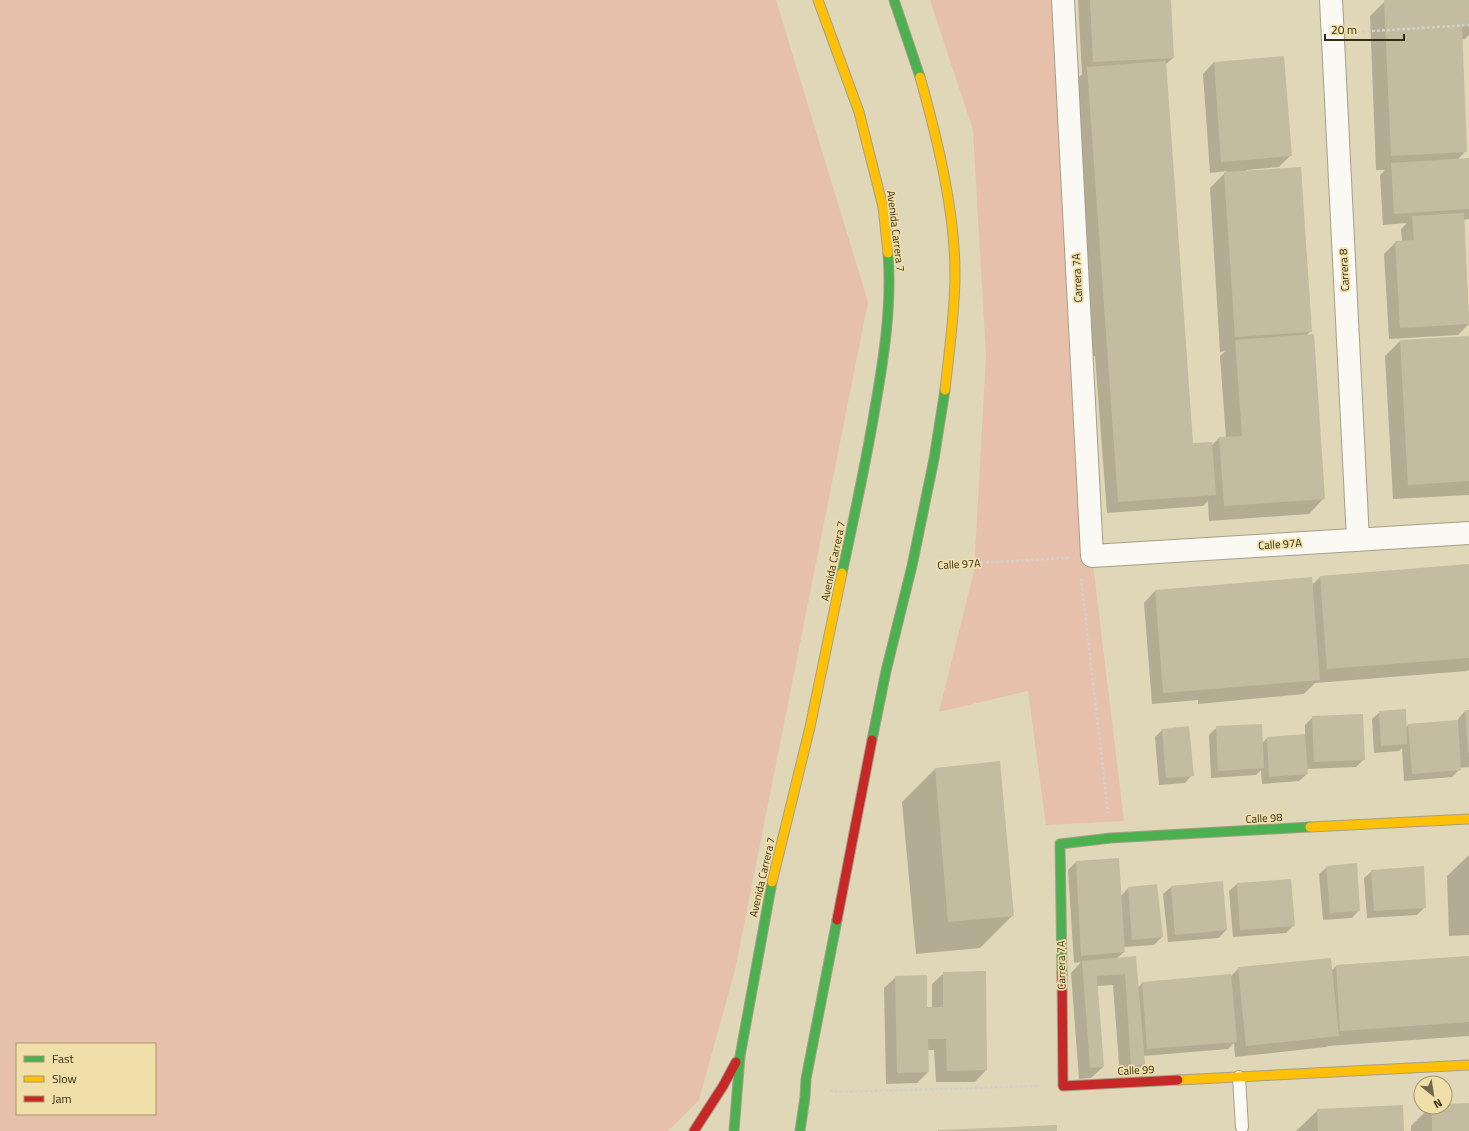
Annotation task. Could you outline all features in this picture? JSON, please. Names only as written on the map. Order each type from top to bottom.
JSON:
[{"type":"main road","name":"Avenida Carrera 7","points":[[734,1131],[740,1056],[768,898],[810,727],[866,461],[887,321],[890,280],[883,207],[859,112],[818,0]]},
{"type":"main road","points":[[800,1131],[806,1079],[886,671],[912,566],[934,459],[944,395],[952,325],[955,274],[952,228],[935,134],[920,78],[894,0]]},
{"type":"main road","name":"Calle 98","points":[[1060,844],[1110,838],[1469,819]]},
{"type":"main road","name":"Carrera 7A","points":[[1060,844],[1063,1086]]},
{"type":"main road","points":[[694,1131],[740,1056]]},
{"type":"main road","name":"Calle 99","points":[[1063,1086],[1469,1065]]},
{"type":"street","name":"Carrera 7A","points":[[1063,0],[1081,562]]},
{"type":"street","name":"Carrera 8","points":[[1331,0],[1358,540]]},
{"type":"street","name":"Calle 97A","points":[[1081,562],[1358,540],[1469,533]]},
{"type":"lane","points":[[1239,1077],[1242,1127]]},
{"type":"path","points":[[1333,34],[1469,25]]},
{"type":"path","name":"Calle 97A","points":[[912,566],[1081,562]]},
{"type":"path","points":[[1081,562],[1110,838]]},
{"type":"path","points":[[806,1079],[836,1092],[1063,1086]]},
{"type":"shaded area","points":[[0,0],[776,0],[868,302],[735,970],[699,1100],[668,1131],[0,1131]]},
{"type":"shaded area","points":[[930,0],[1063,0],[1092,556],[1124,821],[1046,825],[1028,691],[939,712],[974,571],[986,357],[973,130]]},
{"type":"building","points":[[1090,0],[1171,0],[1174,58],[1093,62]]},
{"type":"building","points":[[1384,0],[1469,0],[1469,25],[1462,25],[1467,152],[1391,156]]},
{"type":"building","points":[[1284,56],[1292,156],[1221,162],[1214,62]]},
{"type":"building","points":[[1166,61],[1193,443],[1212,442],[1216,495],[1118,502],[1087,67]]},
{"type":"building","points":[[1469,158],[1469,209],[1394,214],[1391,163]]},
{"type":"building","points":[[1301,167],[1312,332],[1235,337],[1224,172]]},
{"type":"building","points":[[1464,213],[1469,324],[1400,328],[1395,241],[1414,240],[1412,216]]},
{"type":"building","points":[[1314,334],[1325,499],[1224,506],[1219,437],[1242,436],[1235,340]]},
{"type":"building","points":[[1469,336],[1469,481],[1408,485],[1400,340]]},
{"type":"building","points":[[1469,564],[1469,658],[1327,669],[1320,576]]},
{"type":"building","points":[[1312,577],[1320,680],[1163,693],[1155,590]]},
{"type":"building","points":[[1406,709],[1407,744],[1381,746],[1379,711]]},
{"type":"building","points":[[1465,710],[1469,710],[1469,753],[1468,753]]},
{"type":"building","points":[[1363,714],[1365,760],[1314,762],[1312,716]]},
{"type":"building","points":[[1458,720],[1461,770],[1412,774],[1408,724]]},
{"type":"building","points":[[1262,724],[1264,768],[1218,771],[1216,726]]},
{"type":"building","points":[[1189,726],[1194,776],[1166,778],[1162,729]]},
{"type":"building","points":[[1305,734],[1308,774],[1269,777],[1267,737]]},
{"type":"building","points":[[1000,761],[1014,916],[948,922],[935,768]]},
{"type":"building","points":[[1119,858],[1125,952],[1081,956],[1076,861]]},
{"type":"building","points":[[1357,863],[1360,911],[1330,913],[1326,866]]},
{"type":"building","points":[[1424,866],[1426,908],[1374,911],[1371,870]]},
{"type":"building","points":[[1291,879],[1295,926],[1240,930],[1237,883]]},
{"type":"building","points":[[1223,881],[1227,930],[1175,935],[1171,886]]},
{"type":"building","points":[[1157,884],[1163,937],[1132,940],[1128,887]]},
{"type":"building","points":[[1136,956],[1145,1064],[1131,1066],[1125,974],[1097,976],[1104,1067],[1090,1068],[1082,961]]},
{"type":"building","points":[[1469,956],[1469,1022],[1340,1031],[1336,965]]},
{"type":"building","points":[[1331,958],[1339,1036],[1246,1046],[1238,967]]},
{"type":"building","points":[[986,971],[987,1070],[947,1071],[946,1039],[928,1039],[929,1072],[897,1073],[895,976],[927,975],[927,1007],[943,1007],[943,972]]},
{"type":"building","points":[[1231,974],[1237,1042],[1147,1049],[1142,982]]},
{"type":"building","points":[[1469,1103],[1469,1131],[1432,1131],[1432,1115],[1453,1115],[1453,1104]]},
{"type":"building","points":[[1403,1105],[1404,1131],[1318,1131],[1317,1109]]},
{"type":"building","points":[[1057,1125],[1057,1131],[938,1131],[938,1130]]},
{"type":"traffic: fast","points":[[894,0],[920,77]]},
{"type":"traffic: fast","points":[[842,573],[864,470],[881,370],[888,311],[888,253]]},
{"type":"traffic: fast","points":[[872,740],[886,671],[912,566],[934,459],[945,390]]},
{"type":"traffic: fast","points":[[1062,973],[1060,844],[1111,838],[1310,827]]},
{"type":"traffic: fast","points":[[734,1131],[740,1056],[772,882]]},
{"type":"traffic: fast","points":[[800,1131],[806,1079],[837,920]]},
{"type":"traffic: slow","points":[[818,0],[859,112],[883,207],[888,253]]},
{"type":"traffic: slow","points":[[920,77],[944,174],[952,225],[954,250],[954,303],[945,390]]},
{"type":"traffic: slow","points":[[772,882],[810,727],[842,573]]},
{"type":"traffic: slow","points":[[1310,827],[1469,819]]},
{"type":"traffic: slow","points":[[1178,1080],[1469,1065]]},
{"type":"traffic: jam","points":[[837,920],[872,740]]},
{"type":"traffic: jam","points":[[1062,973],[1063,1086],[1178,1080]]},
{"type":"traffic: jam","points":[[694,1131],[723,1086],[736,1062]]}]
